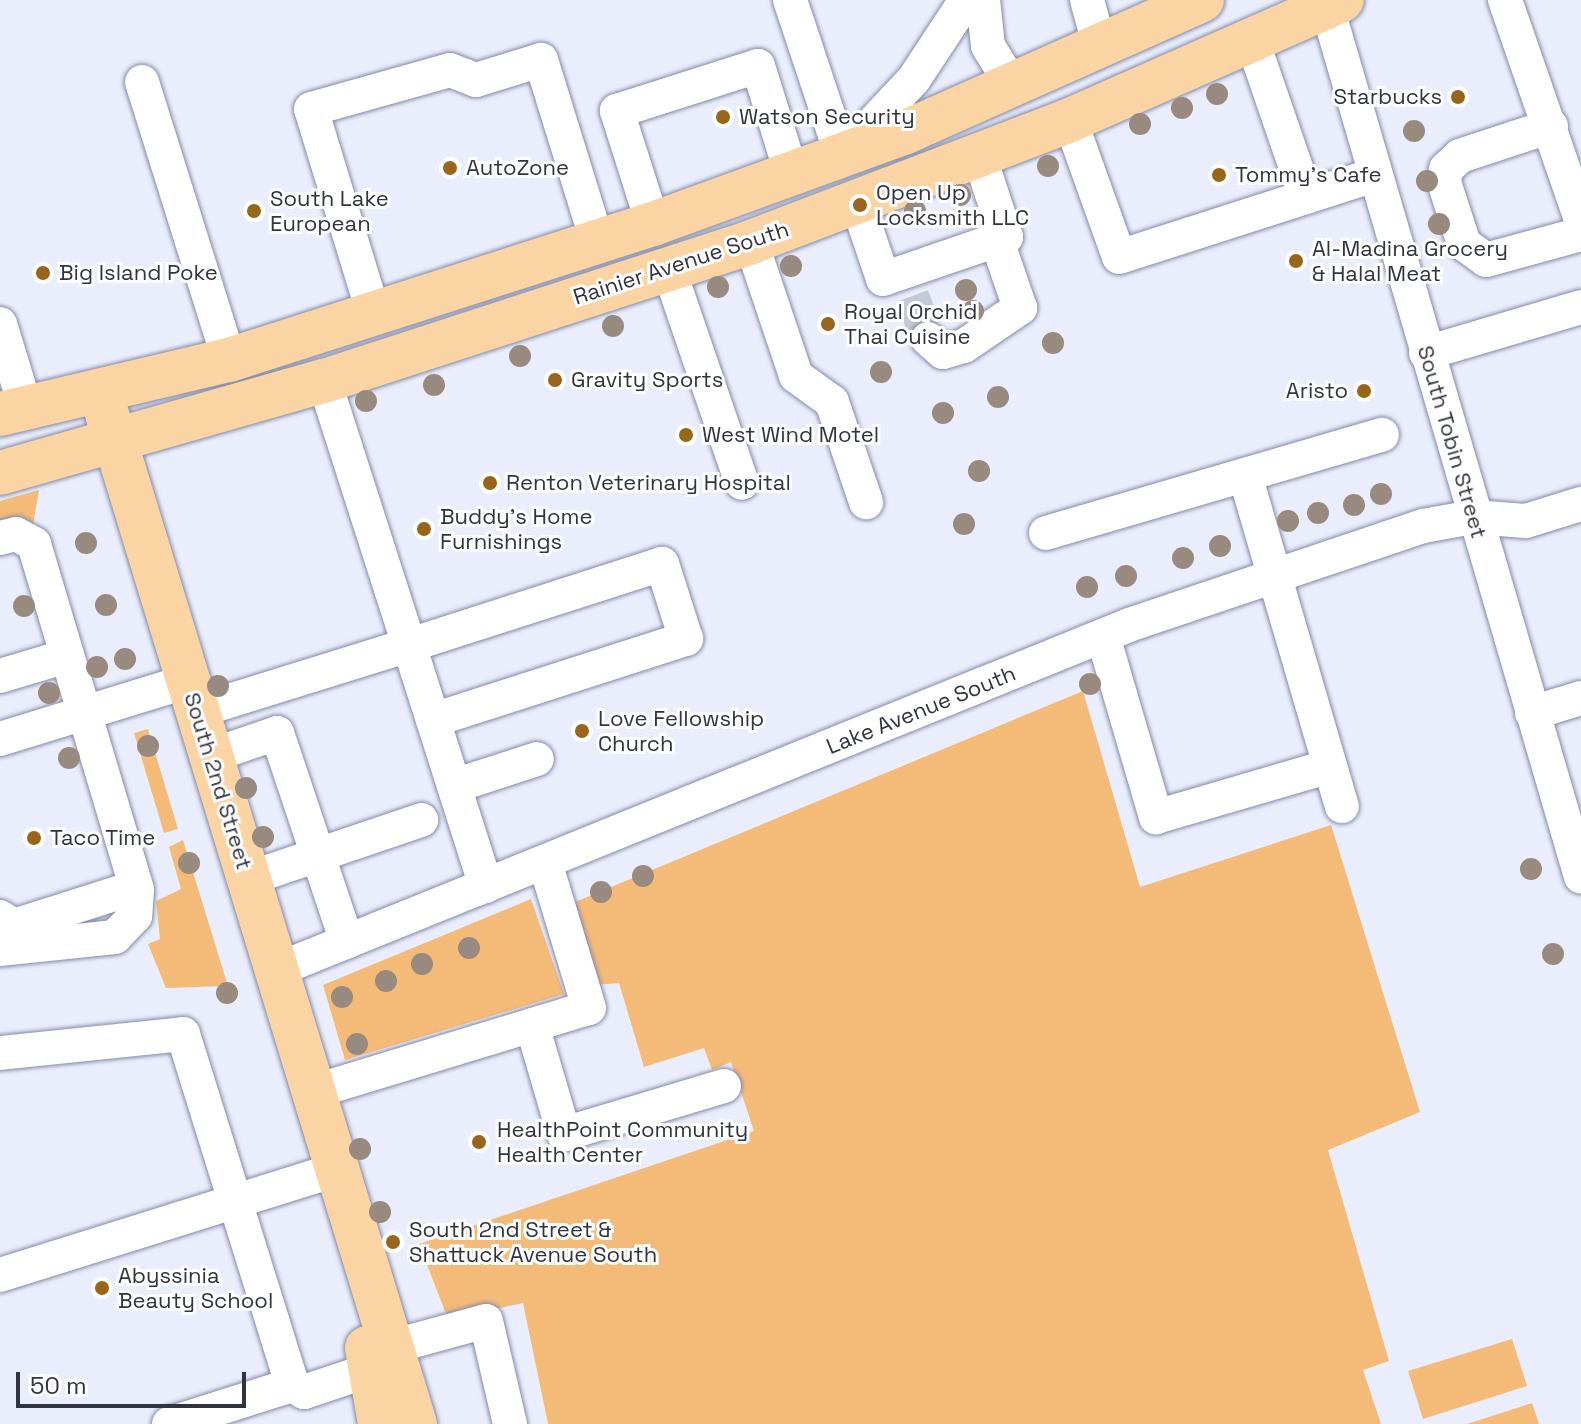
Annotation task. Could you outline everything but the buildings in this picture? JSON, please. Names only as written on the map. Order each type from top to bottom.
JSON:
[{"type":"main road","name":"Rainier Avenue South","points":[[13,412],[229,360],[653,224],[842,156],[1012,85],[1202,0]]},
{"type":"main road","name":"Rainier Avenue South","points":[[0,473],[116,443],[324,381],[751,242],[1070,120],[1334,3]]},
{"type":"main road","name":"South 2nd Street","points":[[101,393],[336,1170],[381,1359],[415,1424]]},
{"type":"main road","name":"South 2nd Street","points":[[380,1424],[381,1359]]},
{"type":"street","points":[[790,0],[842,156],[914,79],[966,0]]},
{"type":"street","points":[[983,0],[988,46],[1012,85]]},
{"type":"street","points":[[1087,0],[1099,44]]},
{"type":"street","points":[[1505,0],[1581,219]]},
{"type":"street","name":"South Tobin Street","points":[[1334,3],[1375,175],[1473,517],[1580,867]]},
{"type":"street","points":[[1252,40],[1306,197]]},
{"type":"street","points":[[374,315],[311,109],[450,70],[476,80],[541,60],[597,241]]},
{"type":"street","points":[[653,224],[617,111],[758,66],[792,175]]},
{"type":"street","points":[[142,82],[229,360]]},
{"type":"street","points":[[1070,120],[1119,257],[1375,175]]},
{"type":"street","points":[[1551,126],[1460,156],[1446,169],[1444,182],[1464,244],[1486,260],[1581,234]]},
{"type":"street","points":[[857,202],[883,279],[907,284],[1006,237],[979,155]]},
{"type":"street","points":[[928,339],[943,352],[964,346],[1020,308],[997,241]]},
{"type":"street","points":[[751,242],[796,376],[832,402],[866,502]]},
{"type":"street","points":[[668,267],[742,483]]},
{"type":"street","points":[[1426,353],[1581,307]]},
{"type":"street","points":[[0,324],[13,412]]},
{"type":"street","points":[[324,381],[486,886]]},
{"type":"street","points":[[1046,533],[1382,435]]},
{"type":"street","points":[[1245,475],[1342,806]]},
{"type":"street","name":"Lake Avenue South","points":[[274,971],[1103,636],[1423,526],[1473,517],[1526,521],[1581,504]]},
{"type":"street","points":[[0,538],[16,534],[34,544],[136,887],[135,916],[115,937],[0,949]]},
{"type":"street","points":[[0,739],[85,714],[192,696],[409,645],[662,564],[686,639],[433,720]]},
{"type":"street","points":[[1103,636],[1156,817],[1330,766]]},
{"type":"street","points":[[0,676],[67,656]]},
{"type":"street","points":[[1532,713],[1581,698]]},
{"type":"street","points":[[210,756],[277,733],[347,942]]},
{"type":"street","points":[[454,786],[537,759]]},
{"type":"street","points":[[247,879],[421,820]]},
{"type":"street","points":[[312,1092],[589,1008],[545,862]]},
{"type":"street","points":[[0,917],[14,926],[136,887]]},
{"type":"street","points":[[532,1025],[564,1134],[724,1086]]},
{"type":"street","points":[[0,1052],[183,1034],[292,1385],[304,1392],[381,1359],[486,1321],[510,1424]]},
{"type":"street","points":[[0,1275],[336,1170]]},
{"type":"street","points":[[169,1424],[292,1385]]},
{"type":"shaded area","points":[[39,490],[33,525],[0,520],[0,501]]},
{"type":"shaded area","points":[[1083,691],[1140,887],[1331,825],[1420,1112],[1328,1150],[1389,1361],[1363,1370],[1381,1424],[548,1424],[523,1303],[448,1319],[419,1244],[754,1131],[731,1062],[712,1070],[704,1048],[644,1067],[619,983],[595,985],[575,902]]},
{"type":"shaded area","points":[[148,729],[178,829],[164,833],[134,733]]},
{"type":"shaded area","points":[[183,840],[228,986],[166,988],[148,944],[160,939],[156,901],[181,889],[169,847]]},
{"type":"shaded area","points":[[531,899],[564,994],[345,1060],[323,985]]},
{"type":"shaded area","points":[[1512,1339],[1527,1386],[1423,1419],[1408,1371]]},
{"type":"shaded area","points":[[1532,1403],[1539,1424],[1467,1424]]},
{"type":"tunnel","points":[[912,296],[928,339]]},
{"type":"place","name":"Starbucks","points":[[1458,97]]},
{"type":"place","name":"Watson Security","points":[[723,117]]},
{"type":"place","name":"AutoZone","points":[[450,168]]},
{"type":"place","name":"Tommy's Cafe","points":[[1219,175]]},
{"type":"place","name":"Open Up Locksmith LLC","points":[[860,205]]},
{"type":"place","name":"South Lake European","points":[[254,211]]},
{"type":"place","name":"Al-Madina Grocery & Halal Meat","points":[[1296,261]]},
{"type":"place","name":"Big Island Poke","points":[[43,273]]},
{"type":"place","name":"Royal Orchid Thai Cuisine","points":[[828,324]]},
{"type":"place","name":"Gravity Sports","points":[[555,380]]},
{"type":"place","name":"Aristo","points":[[1364,391]]},
{"type":"place","name":"West Wind Motel","points":[[686,435]]},
{"type":"place","name":"Renton Veterinary Hospital","points":[[490,483]]},
{"type":"place","name":"Buddy's Home Furnishings","points":[[424,529]]},
{"type":"place","name":"Love Fellowship Church","points":[[582,731]]},
{"type":"place","name":"Taco Time","points":[[34,838]]},
{"type":"place","name":"HealthPoint Community Health Center","points":[[479,1142]]},
{"type":"place","name":"South 2nd Street & Shattuck Avenue South","points":[[393,1242]]},
{"type":"place","name":"Abyssinia Beauty School","points":[[102,1288]]}]
